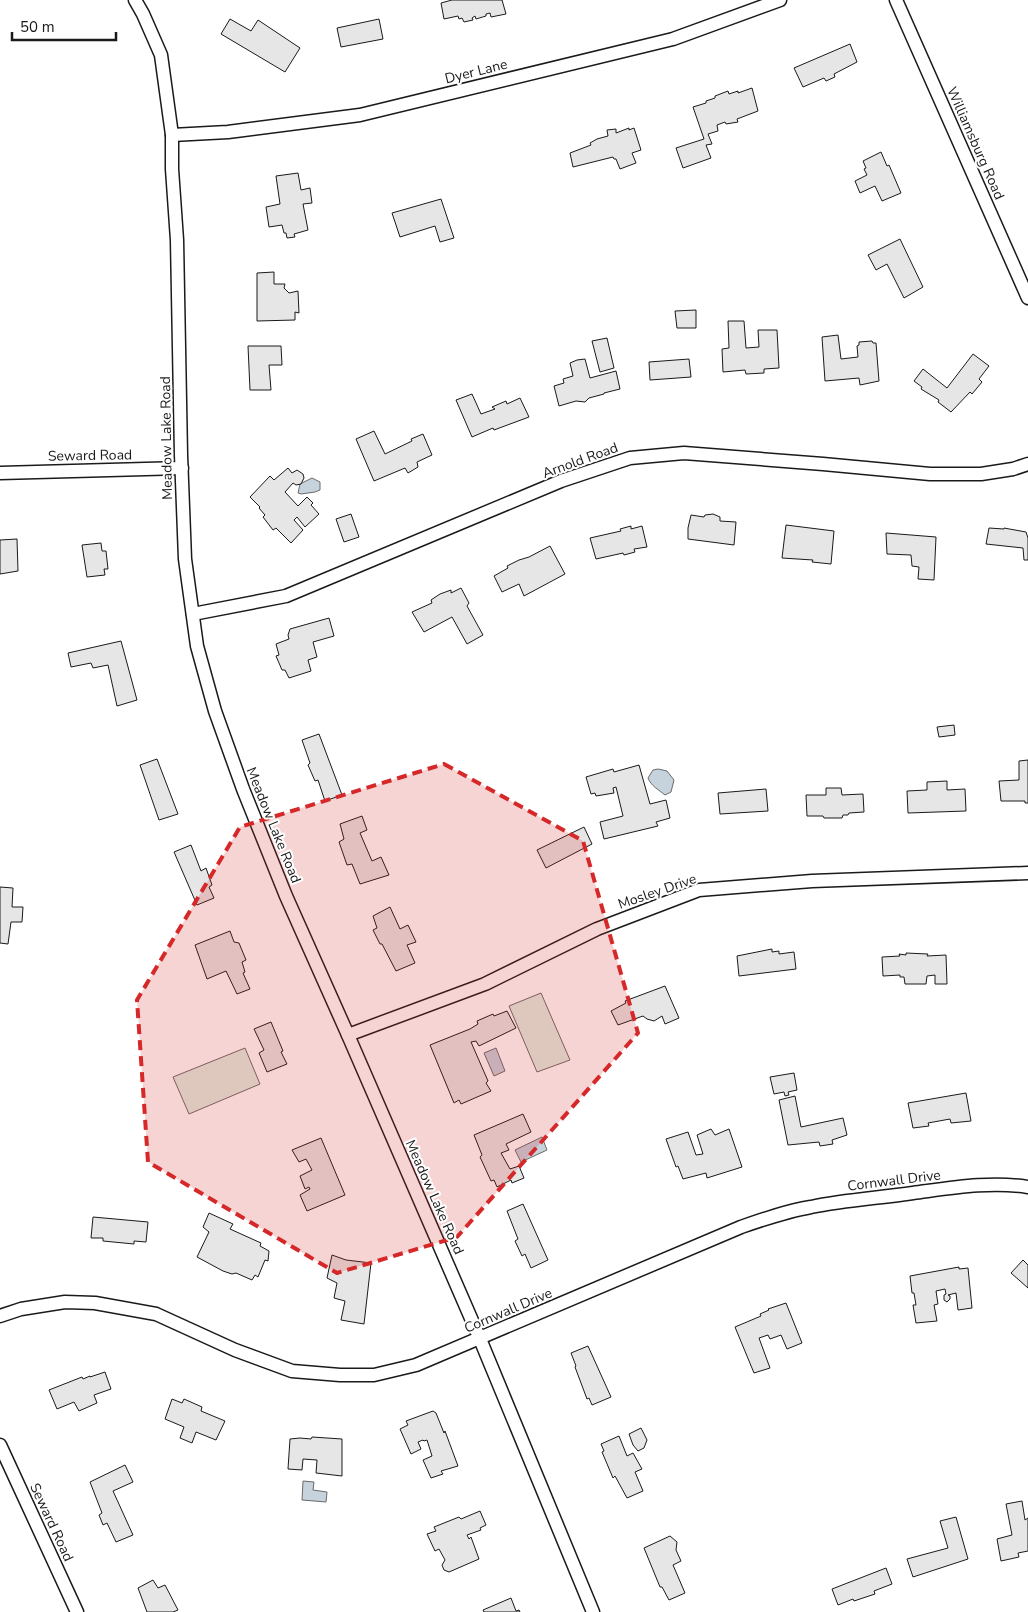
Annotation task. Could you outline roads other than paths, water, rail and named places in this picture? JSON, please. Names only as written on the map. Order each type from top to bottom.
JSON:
[{"type":"street","name":"Meadow Lake Road","points":[[136,0],[161,55],[172,135],[172,169],[177,240],[185,559],[197,646],[215,712],[286,896],[480,1338],[593,1612]]},
{"type":"street","name":"Dyer Lane","points":[[172,135],[228,132],[360,115],[674,39],[780,0]]},
{"type":"street","name":"Williamsburg Road","points":[[896,0],[1028,298]]},
{"type":"street","name":"Arnold Road","points":[[192,614],[286,596],[561,481],[630,458],[684,453],[930,474],[981,474],[1028,464]]},
{"type":"street","name":"Seward Road","points":[[0,472],[182,468]]},
{"type":"street","name":"Mosley Drive","points":[[348,1035],[485,984],[596,929],[699,890],[812,881],[1028,873]]},
{"type":"street","name":"Cornwall Drive","points":[[0,1316],[21,1309],[56,1304],[95,1303],[156,1314],[236,1350],[292,1371],[340,1375],[374,1375],[416,1365],[741,1228],[775,1216],[811,1206],[991,1184],[1028,1187]]},
{"type":"street","name":"Seward Road","points":[[0,1445],[77,1612]]}]
